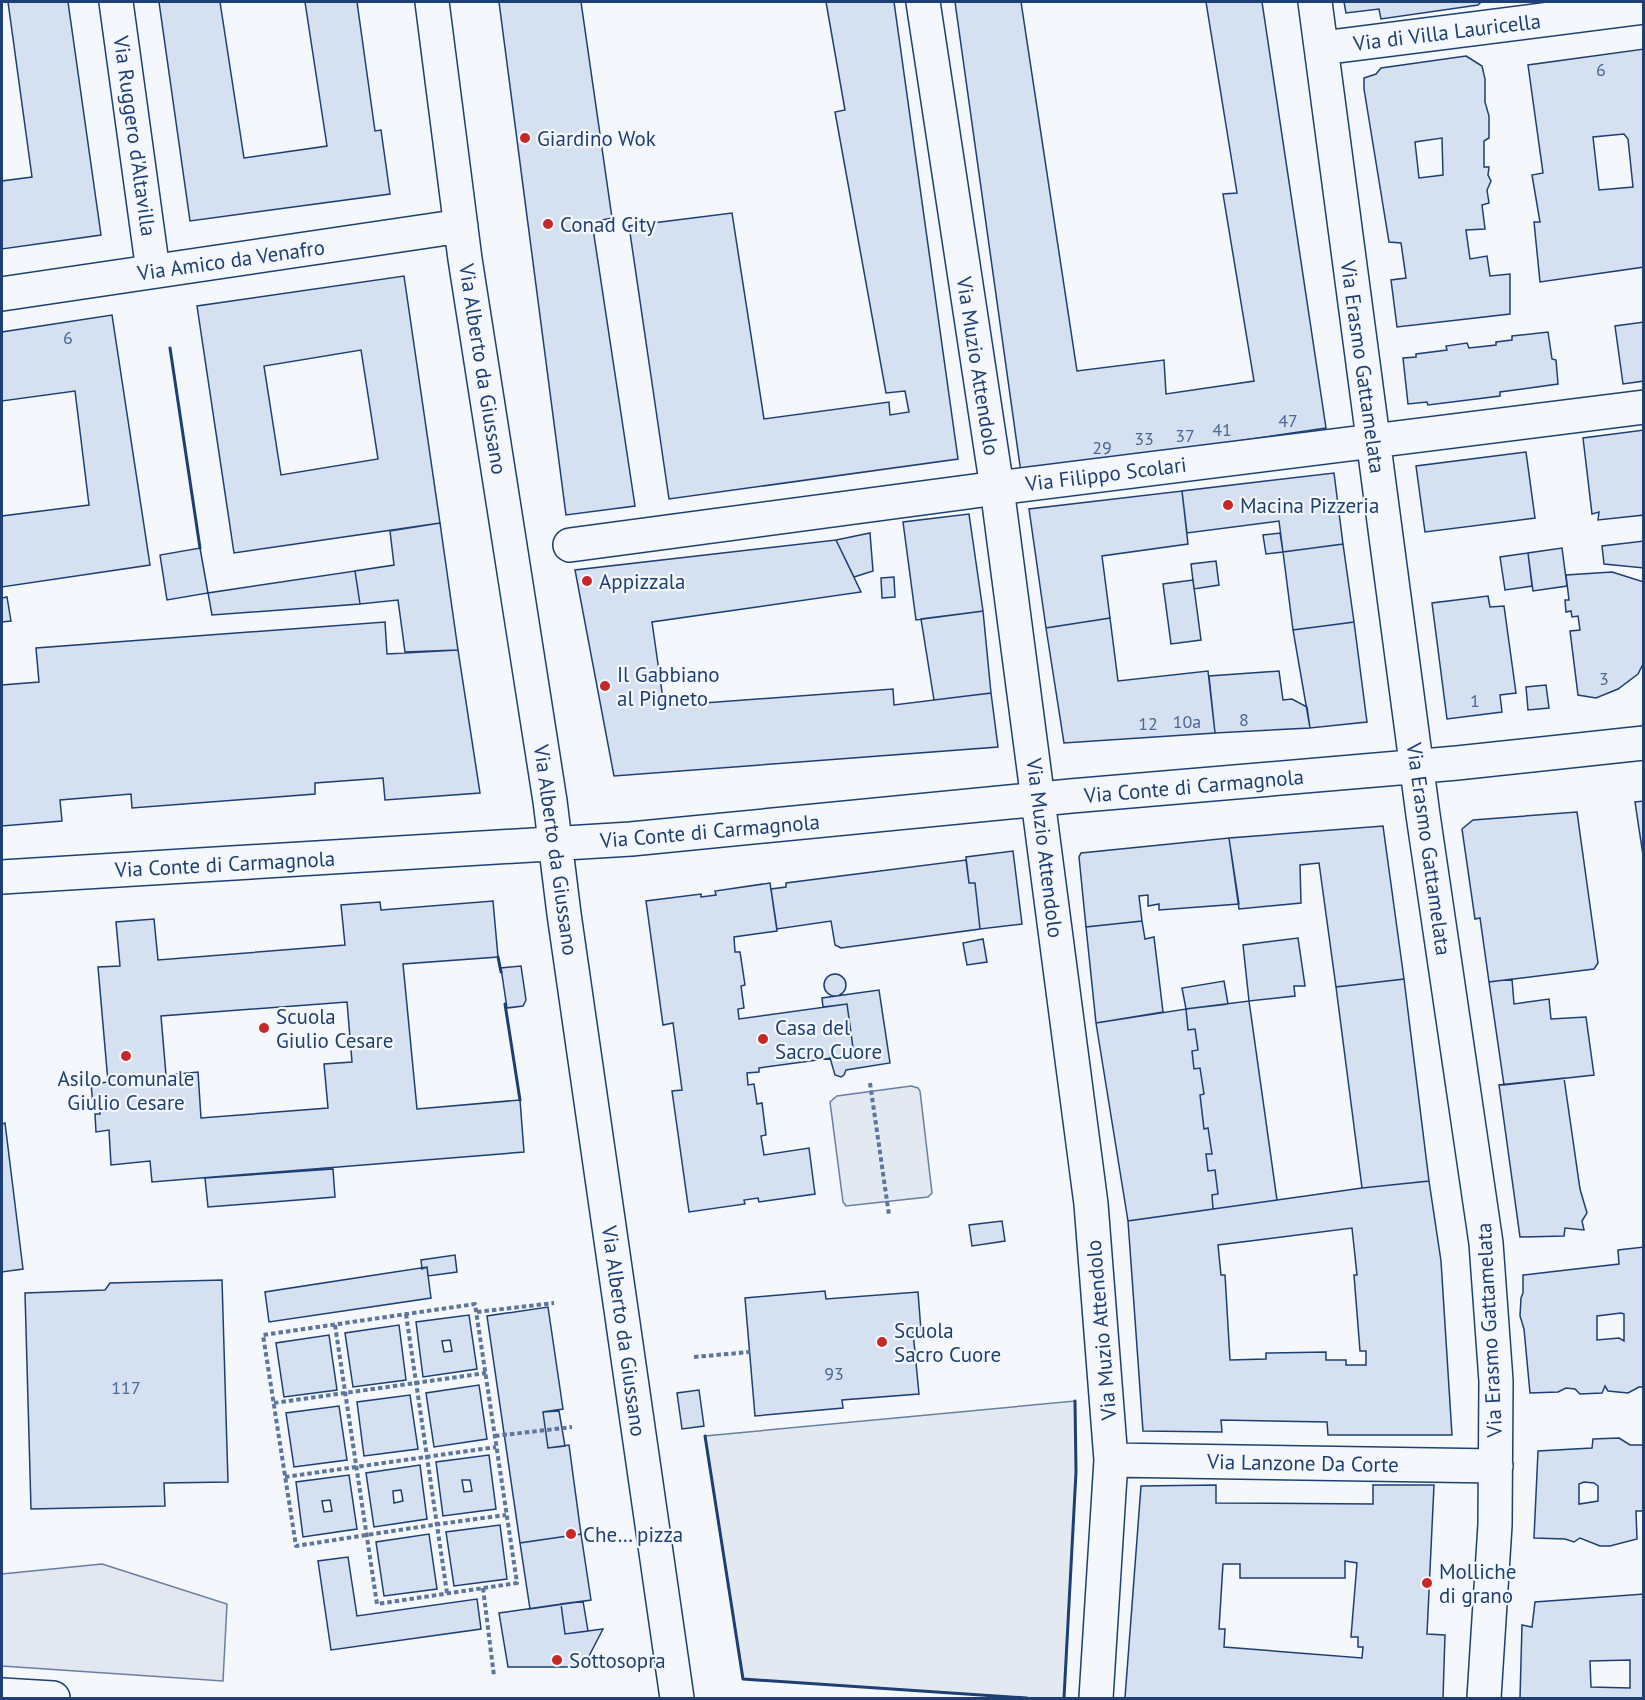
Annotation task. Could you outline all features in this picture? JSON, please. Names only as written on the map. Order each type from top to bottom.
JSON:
[{"type":"street","name":"Via Ruggero d'Altavilla","points":[[116,2],[153,271]]},
{"type":"street","name":"Via Alberto da Giussano","points":[[432,2],[461,226],[556,844],[677,1698]]},
{"type":"street","name":"Via Muzio Attendolo","points":[[923,2],[997,488],[1091,1204],[1112,1460],[1096,1698]]},
{"type":"street","name":"Via Erasmo Gattamelata","points":[[1315,2],[1417,767],[1486,1243],[1496,1380],[1496,1467],[1495,1525],[1484,1698]]},
{"type":"street","name":"Via di Villa Lauricella","points":[[1322,48],[1644,7]]},
{"type":"street","name":"Via Amico da Venafro","points":[[2,294],[461,226]]},
{"type":"street","name":"Via Filippo Scolari","points":[[570,545],[997,488],[1644,407]]},
{"type":"street","name":"Via Conte di Carmagnola","points":[[2,877],[556,844],[1417,767],[1644,743]]},
{"type":"street","name":"Via Lanzone Da Corte","points":[[1112,1460],[1496,1467]]},
{"type":"street","points":[[3,1695],[53,1698]]},
{"type":"path","points":[[870,1083],[889,1215]]},
{"type":"path","points":[[477,1312],[554,1303]]},
{"type":"path","points":[[335,1325],[357,1467],[367,1535],[377,1604],[517,1583],[475,1304],[263,1335],[296,1546],[367,1535],[437,1524],[506,1515]]},
{"type":"path","points":[[406,1314],[447,1593]]},
{"type":"path","points":[[694,1357],[750,1352]]},
{"type":"path","points":[[274,1403],[486,1373]]},
{"type":"path","points":[[495,1436],[572,1427]]},
{"type":"path","points":[[285,1477],[496,1447]]},
{"type":"path","points":[[483,1588],[494,1676]]},
{"type":"shaded area","points":[[911,1086],[920,1091],[932,1193],[928,1197],[846,1206],[843,1202],[830,1102],[837,1096]]},
{"type":"shaded area","points":[[1075,1401],[1076,1473],[1064,1698],[1027,1698],[743,1679],[705,1436]]},
{"type":"shaded area","points":[[102,1564],[227,1604],[223,1681],[2,1666],[2,1574]]},
{"type":"building","points":[[8,2],[68,2],[101,235],[2,249],[2,181],[32,177]]},
{"type":"building","points":[[159,2],[220,2],[244,158],[327,146],[305,2],[357,2],[375,131],[381,130],[390,194],[190,221]]},
{"type":"building","points":[[499,2],[581,2],[612,218],[592,222],[635,506],[566,515]]},
{"type":"building","points":[[826,2],[894,2],[958,459],[669,499],[629,226],[732,213],[764,419],[889,402],[890,415],[909,412],[905,391],[886,393],[835,112],[845,110]]},
{"type":"building","points":[[955,2],[1021,2],[1077,371],[1164,360],[1166,394],[1254,381],[1223,194],[1237,193],[1206,2],[1262,2],[1326,428],[1021,473]]},
{"type":"building","points":[[1344,2],[1481,2],[1478,5],[1381,19],[1379,9],[1346,13]]},
{"type":"building","points":[[1644,49],[1644,267],[1540,282],[1534,222],[1540,222],[1532,175],[1543,173],[1528,65]],"holes":[[[1624,134],[1628,139],[1633,187],[1599,190],[1593,137]]]},
{"type":"building","points":[[1466,56],[1482,66],[1485,79],[1485,102],[1489,116],[1489,138],[1484,141],[1484,167],[1489,167],[1488,175],[1491,181],[1487,190],[1489,203],[1482,205],[1485,229],[1466,230],[1470,259],[1487,256],[1490,276],[1510,274],[1510,314],[1397,327],[1391,280],[1406,278],[1401,243],[1389,242],[1364,89],[1364,78],[1376,74],[1381,68]],"holes":[[[1442,138],[1443,175],[1419,178],[1415,142]]]},
{"type":"building","points":[[404,276],[440,523],[234,553],[197,306]],"holes":[[[361,350],[378,459],[281,475],[264,366]]]},
{"type":"building","points":[[112,315],[150,565],[2,587],[2,516],[89,505],[75,391],[2,401],[2,332]]},
{"type":"building","points":[[1644,322],[1644,381],[1623,384],[1615,326]]},
{"type":"building","points":[[1548,332],[1552,359],[1556,360],[1558,384],[1500,392],[1500,396],[1428,405],[1427,402],[1408,404],[1403,358],[1447,350],[1446,346],[1467,343],[1469,348],[1496,345],[1496,342],[1512,340],[1512,336]]},
{"type":"building","points":[[1644,430],[1644,515],[1598,520],[1599,512],[1592,514],[1583,438]]},
{"type":"building","points":[[1526,452],[1535,518],[1425,532],[1416,466]]},
{"type":"building","points":[[1334,473],[1343,544],[1283,552],[1279,521],[1187,533],[1182,491]]},
{"type":"building","points":[[1182,491],[1188,544],[1102,556],[1110,618],[1046,628],[1029,509]]},
{"type":"building","points":[[969,514],[983,611],[916,620],[903,522]]},
{"type":"building","points":[[440,523],[458,650],[405,652],[398,600],[360,604],[355,571],[394,565],[390,531]]},
{"type":"building","points":[[870,533],[873,571],[854,577],[836,540]]},
{"type":"building","points":[[1280,533],[1283,552],[1266,554],[1263,535]]},
{"type":"building","points":[[836,540],[861,592],[652,622],[664,706],[893,689],[894,705],[991,693],[998,747],[614,776],[575,570]]},
{"type":"building","points":[[1644,541],[1644,568],[1604,564],[1602,546]]},
{"type":"building","points":[[1343,544],[1354,622],[1293,630],[1283,552]]},
{"type":"building","points":[[200,548],[208,593],[167,600],[160,555]]},
{"type":"building","points":[[1562,548],[1567,586],[1533,591],[1528,553]]},
{"type":"building","points":[[1528,553],[1532,586],[1505,590],[1500,557]]},
{"type":"building","points":[[1216,561],[1219,585],[1194,589],[1191,564]]},
{"type":"building","points":[[355,571],[360,604],[212,615],[208,593]]},
{"type":"building","points":[[1612,572],[1644,582],[1644,662],[1638,674],[1618,689],[1596,698],[1578,695],[1570,631],[1580,630],[1578,616],[1572,617],[1571,611],[1566,612],[1565,600],[1569,600],[1566,575]]},
{"type":"building","points":[[894,577],[895,597],[882,598],[881,578]]},
{"type":"building","points":[[1193,580],[1201,640],[1171,644],[1163,584]]},
{"type":"building","points":[[1488,596],[1490,607],[1504,606],[1516,693],[1500,695],[1502,712],[1447,719],[1432,603]]},
{"type":"building","points":[[7,597],[11,621],[2,622],[2,598]]},
{"type":"building","points":[[983,611],[991,693],[934,700],[921,619]]},
{"type":"building","points":[[1110,618],[1118,681],[1208,671],[1215,733],[1064,743],[1046,628]]},
{"type":"building","points":[[385,622],[387,654],[458,650],[480,793],[385,800],[383,778],[315,783],[315,794],[132,808],[131,794],[60,800],[62,821],[2,826],[2,685],[39,682],[36,648]]},
{"type":"building","points":[[1354,622],[1367,722],[1310,728],[1293,630]]},
{"type":"building","points":[[1279,671],[1283,700],[1292,699],[1307,707],[1310,728],[1215,733],[1209,676]]},
{"type":"building","points":[[1546,685],[1549,708],[1528,710],[1526,687]]},
{"type":"building","points":[[1644,801],[1644,862],[1635,802]]},
{"type":"building","points":[[1577,812],[1598,963],[1594,969],[1489,982],[1480,918],[1475,919],[1462,829],[1473,820]]},
{"type":"building","points":[[1383,826],[1404,979],[1336,987],[1319,863],[1300,865],[1301,903],[1239,909],[1229,838]]},
{"type":"building","points":[[1229,838],[1239,904],[1159,910],[1159,904],[1148,906],[1148,895],[1139,896],[1142,921],[1086,927],[1079,857],[1081,853]]},
{"type":"building","points":[[1013,851],[1022,924],[980,929],[975,883],[969,883],[966,857]]},
{"type":"building","points":[[966,860],[969,883],[975,883],[980,929],[841,948],[835,945],[831,921],[777,929],[771,889],[786,887],[786,883]]},
{"type":"building","name":"Casa del Sacro Cuore","points":[[770,883],[777,931],[734,937],[735,952],[740,952],[745,985],[741,986],[744,1008],[738,1009],[739,1019],[847,1004],[854,1055],[759,1068],[759,1072],[747,1073],[748,1085],[754,1084],[757,1104],[762,1103],[766,1135],[761,1136],[764,1155],[809,1148],[815,1194],[759,1202],[758,1198],[744,1200],[745,1204],[689,1212],[672,1091],[682,1090],[673,1023],[663,1025],[646,901],[701,894],[701,897],[716,895],[715,891]]},
{"type":"building","points":[[493,901],[498,957],[403,964],[417,1109],[520,1100],[524,1152],[152,1182],[150,1161],[111,1165],[109,1130],[96,1132],[95,1114],[100,1114],[99,1104],[93,1105],[91,1084],[108,1082],[98,967],[120,966],[116,922],[154,919],[158,960],[345,945],[341,905],[380,902],[381,910]],"holes":[[[347,1002],[352,1062],[324,1064],[328,1108],[201,1118],[198,1072],[166,1075],[161,1016]]]},
{"type":"building","points":[[1142,921],[1145,939],[1154,937],[1163,1012],[1096,1023],[1086,927]]},
{"type":"building","points":[[1298,938],[1305,986],[1294,986],[1295,996],[1249,1001],[1243,945]]},
{"type":"building","points":[[983,939],[987,962],[967,965],[963,943]]},
{"type":"building","points":[[521,966],[526,1000],[523,1006],[507,1008],[501,968]]},
{"type":"building","points":[[835,974],[843,977],[846,985],[843,993],[835,996],[827,993],[824,985],[827,977]]},
{"type":"building","points":[[1404,979],[1429,1181],[1362,1188],[1336,987]]},
{"type":"building","points":[[1512,979],[1514,1004],[1549,999],[1551,1019],[1586,1017],[1594,1075],[1504,1085],[1489,982]]},
{"type":"building","points":[[1224,981],[1228,1004],[1186,1009],[1182,988]]},
{"type":"building","points":[[879,990],[890,1063],[846,1070],[841,1077],[835,1075],[830,1058],[854,1055],[847,1004],[823,1007],[822,998]]},
{"type":"building","points":[[1249,1001],[1277,1200],[1213,1209],[1212,1195],[1218,1194],[1215,1170],[1208,1171],[1206,1154],[1212,1154],[1208,1128],[1204,1129],[1200,1095],[1204,1094],[1200,1068],[1194,1069],[1192,1051],[1198,1050],[1195,1029],[1188,1030],[1186,1009]]},
{"type":"building","points":[[1186,1009],[1188,1030],[1195,1029],[1198,1050],[1192,1051],[1194,1069],[1200,1068],[1204,1094],[1200,1095],[1204,1129],[1208,1128],[1212,1154],[1206,1154],[1208,1171],[1215,1170],[1218,1194],[1212,1195],[1213,1209],[1128,1221],[1096,1023]]},
{"type":"building","points":[[1564,1078],[1580,1189],[1587,1213],[1582,1221],[1584,1230],[1565,1228],[1564,1236],[1520,1237],[1499,1085]]},
{"type":"building","points":[[5,1123],[23,1269],[2,1272],[2,1124]]},
{"type":"building","points":[[333,1169],[335,1197],[208,1207],[205,1178]]},
{"type":"building","points":[[1429,1181],[1441,1261],[1452,1435],[1328,1435],[1327,1422],[1221,1420],[1222,1432],[1143,1431],[1128,1221],[1362,1188]],"holes":[[[1352,1228],[1357,1275],[1354,1275],[1360,1351],[1366,1351],[1366,1365],[1346,1365],[1346,1360],[1326,1360],[1326,1352],[1266,1353],[1266,1359],[1230,1360],[1225,1275],[1221,1275],[1218,1245]]]},
{"type":"building","points":[[1002,1221],[1005,1241],[972,1246],[969,1225]]},
{"type":"building","points":[[1644,1247],[1644,1387],[1628,1393],[1608,1391],[1605,1386],[1602,1393],[1580,1394],[1575,1389],[1566,1388],[1558,1392],[1530,1393],[1524,1329],[1520,1316],[1523,1275],[1619,1264],[1618,1250]],"holes":[[[1624,1314],[1624,1341],[1619,1338],[1597,1340],[1597,1316]]]},
{"type":"building","points":[[455,1255],[457,1272],[428,1276],[427,1267],[422,1269],[421,1260]]},
{"type":"building","points":[[427,1267],[431,1298],[269,1322],[265,1292]]},
{"type":"building","points":[[222,1280],[228,1482],[164,1483],[165,1506],[31,1509],[25,1293],[105,1290],[110,1283]]},
{"type":"building","points":[[825,1291],[826,1299],[918,1292],[921,1331],[913,1332],[919,1394],[842,1400],[843,1408],[755,1416],[745,1298]]},
{"type":"building","points":[[548,1307],[563,1409],[543,1412],[548,1448],[569,1445],[581,1534],[520,1543],[487,1316]]},
{"type":"building","points":[[469,1315],[477,1369],[423,1377],[416,1322]],"holes":[[[450,1340],[452,1351],[444,1352],[442,1341]]]},
{"type":"building","points":[[399,1325],[406,1380],[353,1387],[345,1333]]},
{"type":"building","points":[[329,1335],[337,1390],[284,1397],[276,1343]]},
{"type":"building","points":[[479,1385],[487,1439],[434,1447],[426,1393]]},
{"type":"building","points":[[699,1390],[704,1426],[682,1429],[677,1393]]},
{"type":"building","points":[[410,1395],[418,1449],[364,1456],[357,1402]]},
{"type":"building","points":[[339,1406],[347,1460],[294,1467],[286,1413]]},
{"type":"building","points":[[559,1411],[565,1446],[548,1448],[543,1412]]},
{"type":"building","points":[[1619,1438],[1630,1445],[1644,1445],[1644,1511],[1636,1511],[1637,1539],[1610,1546],[1600,1546],[1580,1538],[1574,1542],[1565,1539],[1534,1538],[1538,1451],[1592,1448],[1593,1439]],"holes":[[[1594,1483],[1598,1486],[1598,1501],[1579,1504],[1579,1484]]]},
{"type":"building","points":[[489,1455],[496,1509],[443,1516],[436,1462]],"holes":[[[462,1480],[470,1480],[472,1491],[464,1492]]]},
{"type":"building","points":[[420,1465],[427,1519],[374,1527],[366,1473]],"holes":[[[401,1490],[403,1501],[394,1503],[393,1491]]]},
{"type":"building","points":[[349,1475],[357,1529],[303,1537],[296,1482]],"holes":[[[330,1500],[332,1511],[324,1512],[322,1501]]]},
{"type":"building","points":[[1216,1485],[1216,1503],[1373,1504],[1373,1485],[1434,1485],[1427,1634],[1445,1635],[1443,1698],[1125,1698],[1141,1486]],"holes":[[[1345,1561],[1357,1563],[1351,1637],[1358,1637],[1358,1647],[1363,1647],[1362,1658],[1224,1647],[1225,1629],[1219,1629],[1223,1564],[1240,1564],[1240,1578],[1345,1578]]]},
{"type":"building","points":[[500,1525],[507,1579],[454,1586],[446,1532]]},
{"type":"building","points":[[429,1534],[437,1589],[384,1596],[376,1542]]},
{"type":"building","points":[[581,1534],[591,1600],[530,1609],[520,1543]]},
{"type":"building","points":[[348,1557],[357,1616],[477,1599],[481,1629],[331,1650],[318,1561]]},
{"type":"building","points":[[1644,1594],[1644,1698],[1520,1698],[1522,1625],[1532,1627],[1535,1602]],"holes":[[[1630,1660],[1630,1688],[1591,1687],[1590,1661]]]},
{"type":"building","points":[[583,1601],[588,1631],[565,1634],[561,1604]]},
{"type":"building","points":[[561,1604],[565,1634],[603,1629],[589,1656],[570,1667],[508,1667],[499,1613]]},
{"type":"wall","points":[[170,348],[200,548]]},
{"type":"wall","points":[[498,957],[501,972]]},
{"type":"wall","points":[[505,1004],[520,1100]]},
{"type":"wall","points":[[1064,1698],[1076,1472],[1075,1401]]},
{"type":"wall","points":[[705,1436],[743,1679],[1027,1698]]},
{"type":"place","name":"Giardino Wok","points":[[525,138]]},
{"type":"place","name":"Conad City","points":[[548,224]]},
{"type":"place","name":"Macina Pizzeria","points":[[1228,505]]},
{"type":"place","name":"Appizzala","points":[[587,581]]},
{"type":"place","name":"Il Gabbiano al Pigneto","points":[[605,686]]},
{"type":"place","name":"Scuola Giulio Cesare","points":[[264,1028]]},
{"type":"place","name":"Casa del Sacro Cuore","points":[[763,1039]]},
{"type":"place","name":"Asilo comunale Giulio Cesare","points":[[126,1056]]},
{"type":"place","name":"Scuola Sacro Cuore","points":[[882,1342]]},
{"type":"place","name":"Che… pizza","points":[[571,1534]]},
{"type":"place","name":"Molliche di grano","points":[[1427,1583]]},
{"type":"place","name":"Sottosopra","points":[[557,1660]]}]
